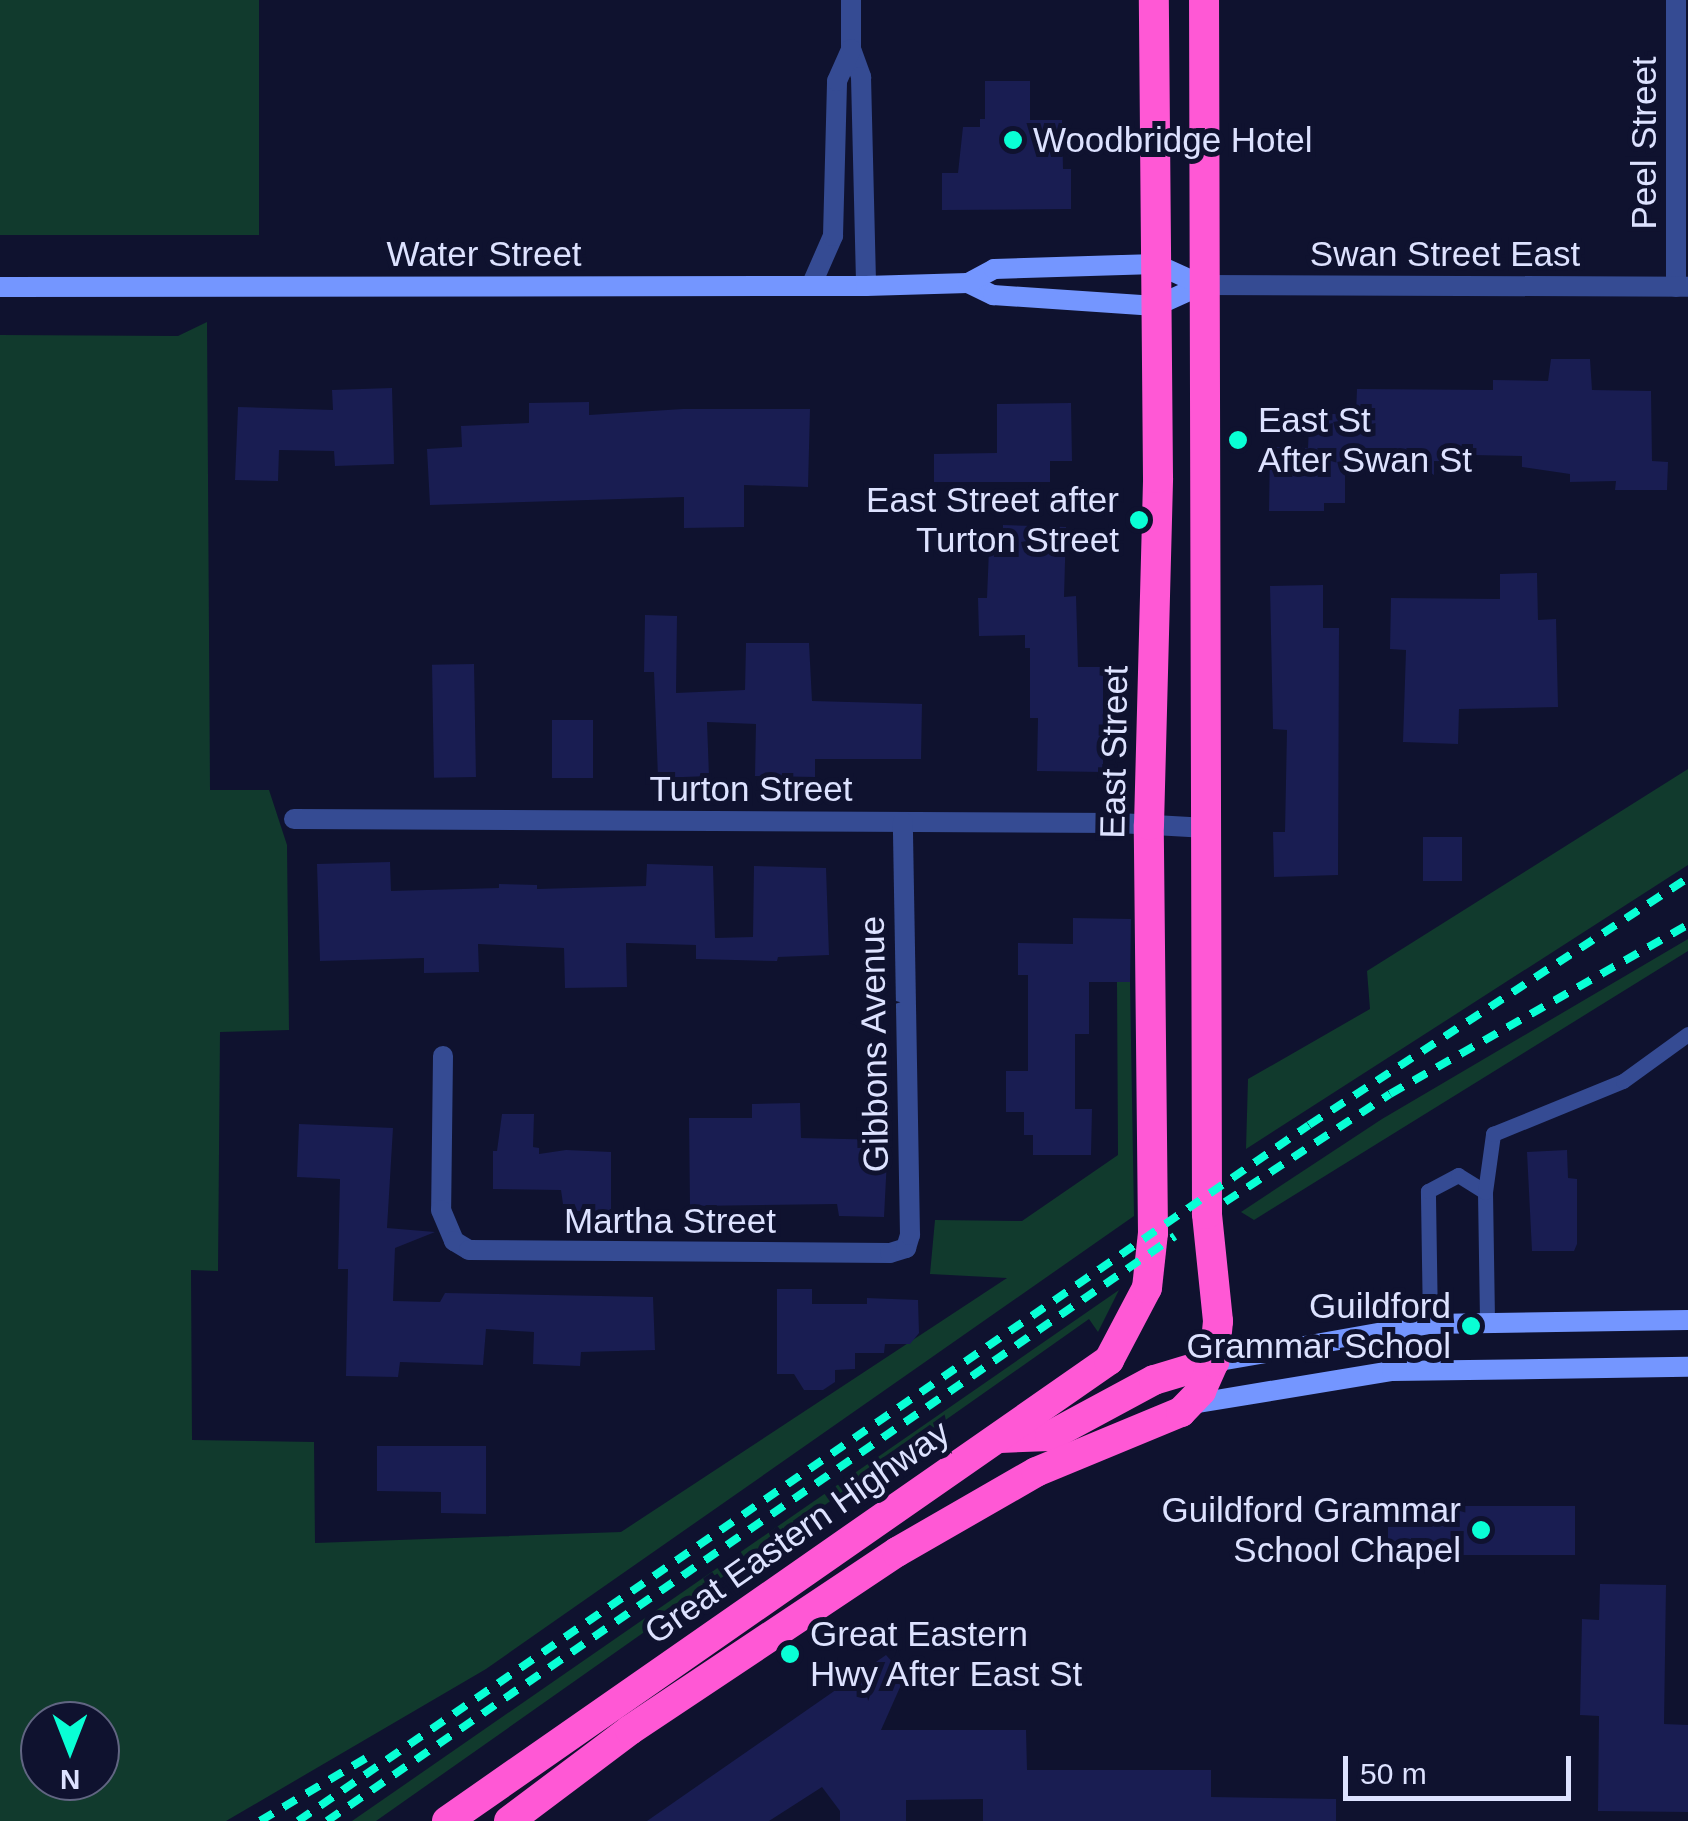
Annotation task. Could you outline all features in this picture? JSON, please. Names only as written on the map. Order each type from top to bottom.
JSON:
[{"type":"highway","name":"East Street","points":[[1000,1438],[1110,1360],[1148,1288],[1153,1233],[1149,825],[1158,478],[1154,0]]},
{"type":"highway","points":[[1192,1404],[1214,1362],[1218,1321],[1207,1214],[1204,0]]},
{"type":"highway","name":"Great Eastern Highway","points":[[447,1821],[1000,1438],[1050,1436],[1154,1380],[1214,1362]]},
{"type":"highway","name":"Great Eastern Highway","points":[[509,1821],[630,1730],[897,1552],[1010,1485],[1165,1421],[1192,1404]]},
{"type":"main road","name":"Water Street","points":[[968,283],[994,269],[1156,264],[1202,286]]},
{"type":"main road","name":"Water Street","points":[[0,287],[968,283],[994,294],[1156,306],[1202,286]]},
{"type":"main road","points":[[1214,1362],[1430,1324],[1487,1320],[1688,1320]]},
{"type":"main road","points":[[1192,1404],[1392,1371],[1688,1367]]},
{"type":"street","points":[[850,0],[851,49],[861,77],[866,286]]},
{"type":"street","name":"Peel Street","points":[[1676,0],[1682,287]]},
{"type":"street","points":[[811,286],[833,236],[838,81],[851,49]]},
{"type":"street","name":"Swan Street East","points":[[1202,286],[1682,287]]},
{"type":"street","name":"Turton Street","points":[[294,819],[903,822],[1207,828]]},
{"type":"street","name":"Gibbons Avenue","points":[[890,1253],[906,1248],[910,1235],[903,822]]},
{"type":"street","name":"Martha Street","points":[[443,1056],[441,1210],[454,1241],[469,1250],[489,1254],[890,1253]]},
{"type":"lane","points":[[1487,1320],[1485,1192],[1493,1134],[1623,1081],[1688,1034]]},
{"type":"lane","points":[[1430,1324],[1428,1191],[1458,1174],[1485,1192]]},
{"type":"green space","points":[[0,0],[259,0],[259,235],[0,235]]},
{"type":"green space","points":[[207,322],[210,790],[269,790],[287,845],[289,1030],[220,1032],[218,1271],[191,1270],[192,1440],[314,1442],[315,1543],[621,1532],[1007,1278],[930,1274],[935,1220],[1022,1221],[1118,1155],[1117,982],[1130,982],[1134,1216],[486,1669],[226,1821],[0,1821],[0,335],[178,336]]},
{"type":"green space","points":[[1688,769],[1688,865],[1246,1149],[1248,1079],[1370,1009],[1367,971]]},
{"type":"green space","points":[[1688,939],[1688,951],[1254,1220],[1241,1212],[1382,1119]]},
{"type":"green space","points":[[1119,1290],[1098,1332],[1089,1319],[376,1821],[352,1821]]},
{"type":"building","name":"Woodbridge Hotel","points":[[985,81],[1030,81],[1030,120],[1062,120],[1063,169],[1071,169],[1071,209],[942,210],[942,173],[958,173],[963,127],[980,127],[980,119],[985,119]]},
{"type":"building","points":[[1551,359],[1590,359],[1592,390],[1651,391],[1652,461],[1668,462],[1667,490],[1615,490],[1616,481],[1570,482],[1570,474],[1522,467],[1522,456],[1472,455],[1472,464],[1434,461],[1434,475],[1400,452],[1345,450],[1345,503],[1324,503],[1324,511],[1269,511],[1270,447],[1308,448],[1309,426],[1325,426],[1326,414],[1356,414],[1357,389],[1493,390],[1493,380],[1548,381]]},
{"type":"building","points":[[392,388],[394,464],[335,466],[334,451],[279,450],[278,481],[235,480],[238,407],[333,410],[332,390]]},
{"type":"building","points":[[589,402],[589,415],[683,409],[810,409],[808,487],[744,485],[744,527],[684,528],[684,497],[430,505],[427,449],[462,447],[461,426],[529,423],[529,403]]},
{"type":"building","points":[[1071,403],[1072,461],[1050,461],[1050,482],[934,482],[934,454],[997,453],[997,404]]},
{"type":"building","points":[[1003,525],[1066,527],[1064,597],[1076,596],[1078,667],[1103,667],[1103,772],[1037,771],[1038,718],[1030,718],[1030,648],[1025,648],[1025,635],[979,636],[978,598],[987,598],[989,549],[1003,549]]},
{"type":"building","points":[[1537,573],[1538,620],[1556,619],[1558,707],[1459,709],[1458,744],[1403,742],[1406,650],[1390,649],[1391,598],[1500,599],[1500,574]]},
{"type":"building","points":[[1323,585],[1323,628],[1339,628],[1338,875],[1274,877],[1273,832],[1285,832],[1287,730],[1273,729],[1270,586]]},
{"type":"building","points":[[645,615],[677,616],[676,693],[745,690],[746,643],[809,643],[812,701],[922,704],[921,759],[815,759],[815,777],[755,776],[756,724],[707,722],[709,776],[658,778],[654,672],[644,672]]},
{"type":"building","points":[[474,664],[476,777],[434,778],[432,665]]},
{"type":"building","points":[[552,720],[593,720],[593,778],[552,778]]},
{"type":"building","points":[[1423,837],[1462,837],[1462,881],[1423,881]]},
{"type":"building","points":[[390,862],[391,891],[499,888],[499,884],[537,885],[537,889],[646,886],[647,864],[713,866],[715,938],[753,937],[754,866],[826,868],[829,955],[778,957],[777,961],[696,959],[696,945],[626,943],[627,987],[565,988],[564,948],[478,944],[479,972],[424,973],[424,958],[320,961],[317,864]]},
{"type":"building","points":[[1073,918],[1131,919],[1130,982],[1089,982],[1089,1034],[1075,1034],[1075,1109],[1092,1109],[1091,1155],[1033,1155],[1033,1135],[1024,1135],[1024,1112],[1006,1112],[1006,1071],[1028,1071],[1028,975],[1018,975],[1018,943],[1073,944]]},
{"type":"building","points":[[800,1103],[801,1138],[888,1140],[884,1217],[839,1216],[837,1204],[690,1206],[689,1118],[752,1118],[752,1104]]},
{"type":"building","points":[[502,1114],[534,1114],[533,1147],[539,1148],[539,1154],[566,1150],[611,1152],[611,1211],[564,1211],[561,1190],[493,1189],[493,1151],[497,1151]]},
{"type":"building","points":[[299,1124],[393,1128],[387,1228],[435,1232],[395,1248],[393,1301],[440,1302],[445,1293],[653,1297],[655,1350],[581,1352],[580,1366],[533,1364],[534,1332],[486,1329],[483,1365],[400,1362],[398,1377],[346,1376],[348,1269],[338,1269],[340,1179],[297,1177]]},
{"type":"building","points":[[1567,1150],[1568,1178],[1577,1179],[1577,1244],[1574,1251],[1532,1251],[1527,1152]]},
{"type":"building","points":[[777,1289],[812,1289],[812,1304],[867,1304],[867,1298],[918,1300],[919,1333],[910,1344],[885,1344],[884,1353],[855,1353],[855,1369],[835,1370],[835,1382],[823,1390],[804,1390],[794,1374],[777,1374]]},
{"type":"building","points":[[377,1446],[486,1446],[486,1514],[441,1513],[441,1492],[377,1491]]},
{"type":"building","name":"Guildford Grammar School Chapel","points":[[1388,1506],[1575,1506],[1575,1555],[1388,1555]]},
{"type":"building","points":[[1600,1584],[1666,1585],[1664,1724],[1688,1725],[1688,1812],[1598,1811],[1599,1716],[1580,1715],[1582,1619],[1599,1620]]},
{"type":"building","points":[[886,1655],[905,1676],[881,1730],[1026,1730],[1027,1770],[1211,1770],[1211,1797],[1336,1799],[1336,1821],[983,1821],[983,1799],[906,1800],[906,1821],[840,1821],[840,1811],[822,1787],[769,1821],[647,1821]]},
{"type":"railway","points":[[298,1821],[1309,1125],[1688,878]]},
{"type":"railway","points":[[1225,1202],[1390,1094],[1688,925]]},
{"type":"railway","points":[[327,1821],[1175,1236]]},
{"type":"railway","points":[[260,1821],[366,1758]]},
{"type":"place","name":"Woodbridge Hotel","points":[[1013,140]]},
{"type":"place","name":"East St After Swan St","points":[[1238,440]]},
{"type":"place","name":"East Street after Turton Street","points":[[1139,520]]},
{"type":"place","name":"Guildford Grammar School","points":[[1471,1326]]},
{"type":"place","name":"Guildford Grammar School Chapel","points":[[1481,1530]]},
{"type":"place","name":"Great Eastern Hwy After East St","points":[[790,1654]]}]
